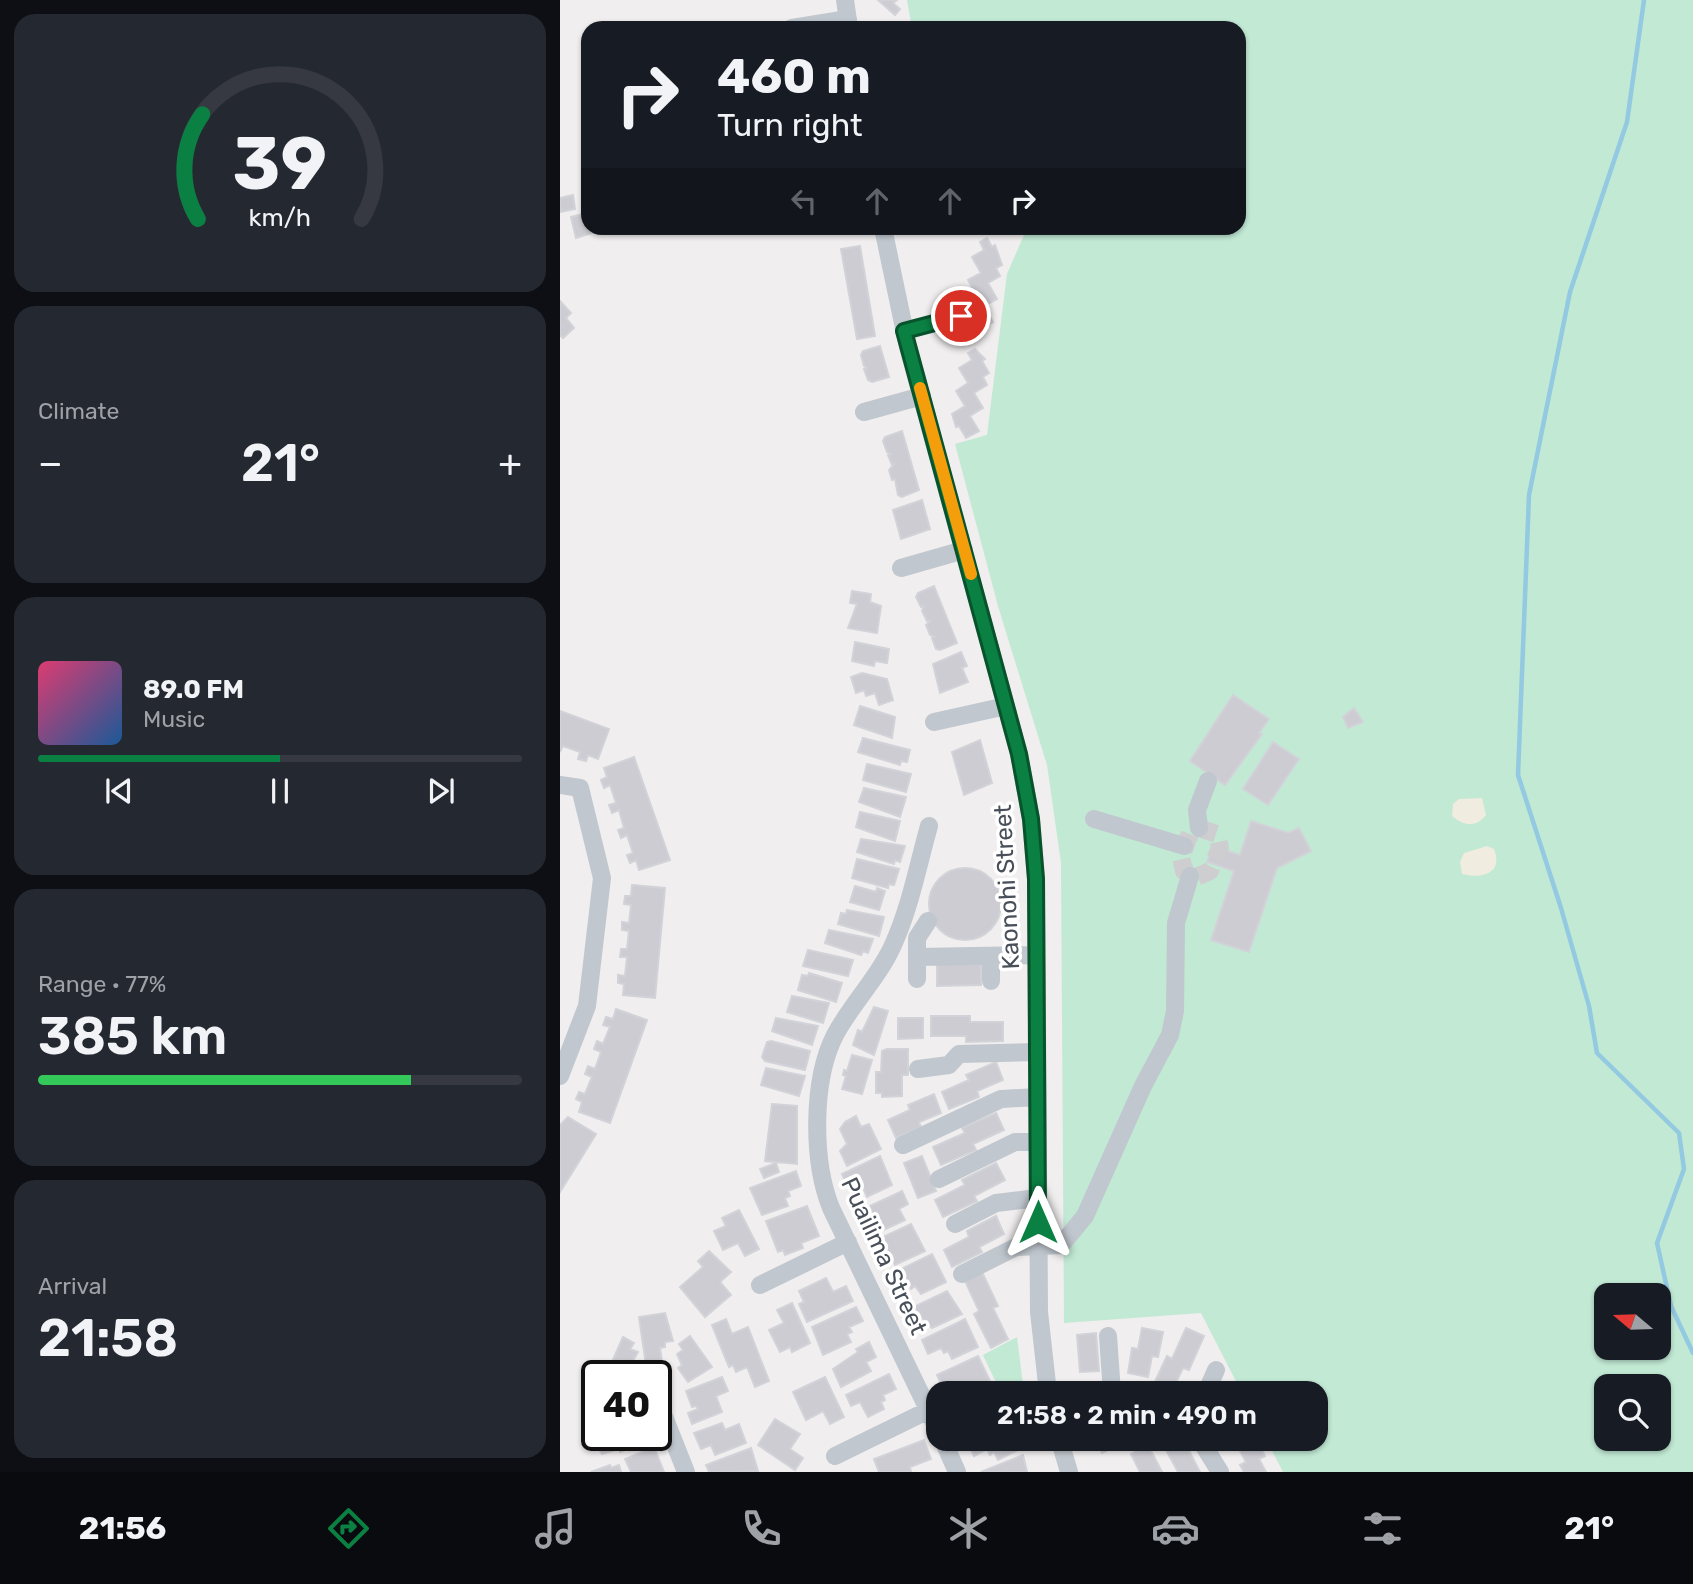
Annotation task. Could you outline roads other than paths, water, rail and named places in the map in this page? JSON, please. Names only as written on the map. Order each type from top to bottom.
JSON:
[{"type":"street","points":[[845,0],[849,21]]},
{"type":"street","name":"Kaonohi Street","points":[[884,235],[904,331],[1006,706],[1031,819],[1036,956],[1038,1246],[1041,1337],[1046,1381]]},
{"type":"street","points":[[904,331],[961,316]]},
{"type":"street","points":[[864,412],[922,396]]},
{"type":"street","points":[[901,568],[964,550]]},
{"type":"street","points":[[934,722],[1006,706]]},
{"type":"street","points":[[1199,828],[1197,810],[1208,781]]},
{"type":"street","points":[[560,785],[580,789],[602,878],[587,1006],[560,1076]]},
{"type":"street","points":[[1094,819],[1184,846]]},
{"type":"street","name":"Puailima Street","points":[[926,1404],[827,1198],[820,1171],[823,1068],[835,1035],[892,947],[929,826]]},
{"type":"street","points":[[961,1274],[1016,1247],[1061,1245],[1085,1216],[1174,1024],[1176,923],[1190,876]]},
{"type":"street","points":[[917,979],[918,934],[928,921]]},
{"type":"street","points":[[990,956],[990,981]]},
{"type":"street","points":[[917,957],[1036,956]]},
{"type":"street","points":[[918,1069],[949,1065],[959,1054],[1037,1052]]},
{"type":"street","points":[[903,1145],[1001,1099],[1037,1097]]},
{"type":"street","points":[[939,1179],[1015,1142],[1038,1142]]},
{"type":"street","points":[[955,1224],[996,1203],[1038,1198]]},
{"type":"street","points":[[760,1285],[848,1242]]},
{"type":"street","points":[[1108,1336],[1112,1381]]},
{"type":"street","points":[[1211,1381],[1216,1370]]},
{"type":"street","points":[[835,1456],[926,1411]]},
{"type":"street","points":[[672,1437],[686,1472]]},
{"type":"street","points":[[948,1451],[957,1472]]},
{"type":"street","points":[[1063,1451],[1069,1472]]},
{"type":"street","points":[[1207,1451],[1220,1472]]},
{"type":"waterway","points":[[1644,0],[1627,122],[1570,292],[1529,495],[1518,775],[1589,1006],[1597,1053],[1679,1133],[1684,1169],[1657,1243],[1671,1306],[1693,1353]]},
{"type":"tunnel","points":[[1199,828],[1217,834],[1220,848],[1210,871],[1196,877],[1184,871],[1181,857],[1191,831],[1199,828]]}]
